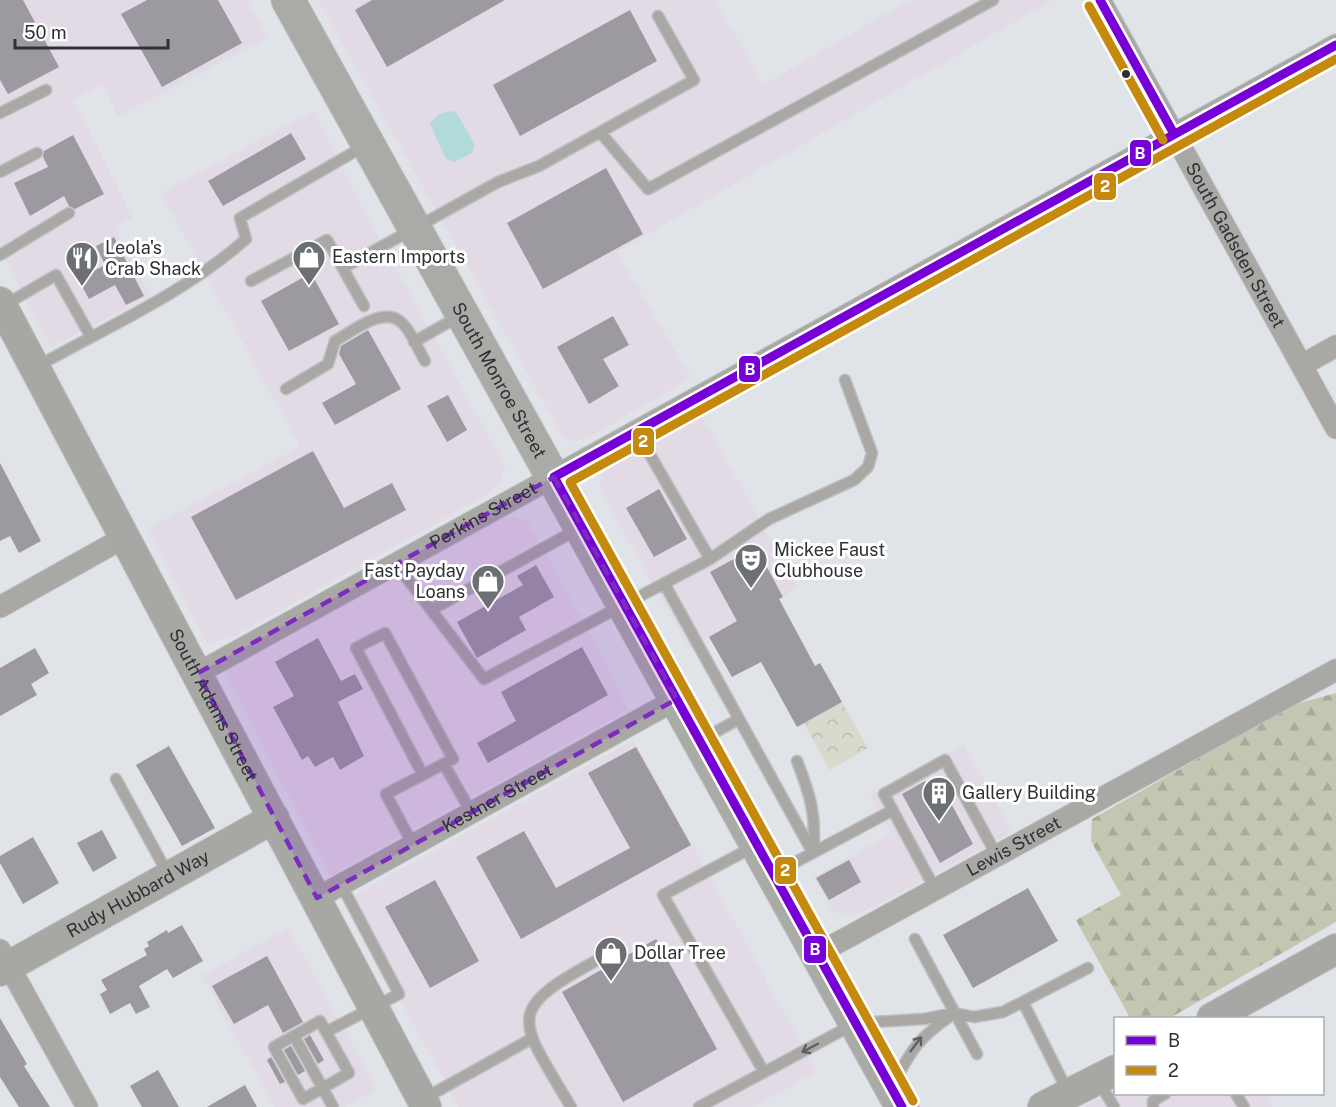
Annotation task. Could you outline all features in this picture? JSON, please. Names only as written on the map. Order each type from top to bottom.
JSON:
[{"type":"main road","name":"South Monroe Street","points":[[288,0],[897,1097]]},
{"type":"main road","name":"South Adams Street","points":[[2,309],[274,818],[337,907],[371,971],[374,1007],[419,1105]]},
{"type":"main road","name":"Rudy Hubbard Way","points":[[3,963],[170,876],[274,818]]},
{"type":"main road","points":[[1214,1017],[1336,949]]},
{"type":"main road","points":[[1056,1100],[1107,1074]]},
{"type":"street","name":"South Gadsden Street","points":[[1100,0],[1336,428]]},
{"type":"street","name":"Perkins Street","points":[[198,673],[1336,45]]},
{"type":"street","points":[[1302,365],[1336,346]]},
{"type":"street","points":[[0,607],[125,537]]},
{"type":"street","name":"Lewis Street","points":[[819,953],[1336,670]]},
{"type":"street","name":"Kestner Street","points":[[337,907],[413,844],[677,699]]},
{"type":"street","points":[[3,963],[87,1107]]},
{"type":"lane","points":[[600,132],[648,189],[993,0]]},
{"type":"lane","points":[[343,268],[498,182],[539,166],[694,80],[658,16]]},
{"type":"lane","points":[[0,113],[46,90]]},
{"type":"lane","points":[[35,367],[168,294],[221,261],[246,239],[240,218],[369,143]]},
{"type":"lane","points":[[0,172],[37,153]]},
{"type":"lane","points":[[0,255],[69,213]]},
{"type":"lane","points":[[251,281],[327,240],[364,306]]},
{"type":"lane","points":[[2,309],[56,274],[91,337]]},
{"type":"lane","points":[[414,342],[463,314]]},
{"type":"lane","points":[[286,389],[328,364],[335,340],[379,317],[395,318],[404,324],[425,361]]},
{"type":"lane","points":[[396,564],[484,679],[710,559],[769,519],[854,480],[868,467],[872,453],[870,441],[845,380]]},
{"type":"lane","points":[[637,432],[710,559]]},
{"type":"lane","points":[[431,610],[582,527]]},
{"type":"lane","points":[[664,583],[813,853]]},
{"type":"lane","points":[[413,844],[386,794],[423,775],[453,759],[385,633],[356,648],[423,775]]},
{"type":"lane","points":[[700,741],[739,719]]},
{"type":"lane","points":[[935,889],[884,794],[945,760],[997,856]]},
{"type":"lane","points":[[797,761],[807,786],[816,826],[813,853]]},
{"type":"lane","points":[[444,764],[471,812]]},
{"type":"lane","points":[[116,780],[170,876]]},
{"type":"lane","points":[[774,873],[893,810]]},
{"type":"lane","points":[[758,845],[663,895],[764,1072]]},
{"type":"lane","points":[[915,939],[977,1054]]},
{"type":"lane","points":[[571,1107],[531,1039],[528,1017],[534,1001],[558,982],[603,957]]},
{"type":"lane","points":[[699,1107],[856,1023],[924,1019],[954,1013],[974,1017],[1003,1012],[1088,968]]},
{"type":"lane","points":[[1023,1002],[1056,1100]]},
{"type":"lane","points":[[326,1032],[374,1007]]},
{"type":"lane","points":[[897,1097],[911,1050],[923,1035],[954,1013]]},
{"type":"lane","points":[[320,1021],[326,1032],[349,1073],[303,1099],[274,1047],[320,1021]]},
{"type":"lane","points":[[294,1036],[333,1107]]},
{"type":"lane","points":[[419,1105],[531,1039]]},
{"type":"lane","points":[[1107,1074],[1112,1106]]},
{"type":"lane","points":[[1153,1107],[1153,1101],[1163,1095]]},
{"type":"highlighted area","points":[[554,477],[677,699],[317,898],[198,673]]},
{"type":"shaded area","points":[[0,0],[247,0],[269,38],[118,116],[102,85],[73,100],[133,217],[115,227],[150,296],[51,347],[0,251]]},
{"type":"shaded area","points":[[318,0],[716,0],[763,85],[910,0],[1052,0],[617,252],[691,378],[596,433],[576,441],[566,440],[562,435]]},
{"type":"shaded area","points":[[314,111],[357,198],[505,466],[501,482],[490,493],[233,637],[208,644],[147,529],[300,447],[161,193]]},
{"type":"shaded area","points":[[700,413],[798,588],[689,648],[599,488],[603,473],[661,435]]},
{"type":"shaded area","points":[[513,516],[528,522],[592,637],[628,710],[330,876],[224,670],[495,521]]},
{"type":"shaded area","name":"Dollar Tree","points":[[634,740],[817,1072],[753,1107],[459,1107],[345,900]]},
{"type":"shaded area","points":[[964,744],[1012,832],[870,909],[848,917],[833,911],[813,877],[891,834],[870,795]]},
{"type":"shaded area","points":[[288,928],[377,1089],[345,1107],[275,1107],[202,976]]},
{"type":"shaded area","points":[[1114,1090],[1114,1095],[1266,1095],[1272,1107],[1084,1107]]},
{"type":"green space","points":[[1336,693],[1336,922],[1172,1017],[1129,1017],[1076,920],[1121,895],[1091,841],[1092,819],[1292,705]]},
{"type":"green space","points":[[842,702],[868,748],[829,770],[804,723]]},
{"type":"water","points":[[449,111],[456,112],[475,145],[472,153],[454,162],[446,159],[430,124],[438,115]]},
{"type":"building","points":[[0,0],[23,0],[59,67],[8,94],[0,80]]},
{"type":"building","points":[[147,0],[218,0],[242,43],[162,87],[121,14]]},
{"type":"building","points":[[372,0],[505,0],[387,67],[355,10]]},
{"type":"building","points":[[630,10],[657,61],[520,136],[493,85]]},
{"type":"building","points":[[291,133],[306,159],[223,206],[208,181]]},
{"type":"building","points":[[73,135],[104,194],[75,209],[69,206],[64,196],[30,216],[14,183],[48,167],[43,157],[44,151]]},
{"type":"building","points":[[606,168],[643,234],[543,289],[507,223]]},
{"type":"building","points":[[114,237],[144,296],[126,305],[115,285],[89,299],[78,279],[105,265],[96,246]]},
{"type":"building","points":[[311,273],[339,324],[289,351],[261,301]]},
{"type":"building","points":[[613,316],[629,345],[603,359],[619,386],[589,404],[557,347]]},
{"type":"building","points":[[368,330],[401,389],[335,425],[322,403],[356,384],[339,354],[341,346]]},
{"type":"building","points":[[448,395],[467,430],[447,442],[427,406]]},
{"type":"building","points":[[313,451],[344,508],[392,483],[406,510],[236,600],[191,517]]},
{"type":"building","points":[[0,463],[41,541],[19,553],[10,536],[0,541]]},
{"type":"building","points":[[659,489],[687,539],[654,557],[626,508]]},
{"type":"building","points":[[756,547],[783,597],[779,599],[815,666],[820,663],[842,702],[797,727],[761,662],[732,677],[709,637],[737,621],[710,572]]},
{"type":"building","points":[[536,565],[554,597],[519,617],[526,630],[477,658],[457,622],[523,585],[517,576]]},
{"type":"building","points":[[318,638],[341,681],[355,674],[363,689],[338,702],[364,756],[340,770],[333,757],[315,767],[308,756],[302,760],[273,707],[294,696],[275,662]]},
{"type":"building","points":[[582,647],[608,695],[488,763],[477,743],[516,721],[501,692]]},
{"type":"building","points":[[35,648],[49,673],[31,684],[37,695],[0,716],[0,668]]},
{"type":"building","points":[[169,746],[215,828],[182,846],[136,765]]},
{"type":"building","points":[[636,747],[691,845],[521,939],[476,857],[524,831],[556,888],[630,848],[588,773]]},
{"type":"building","name":"Gallery Building","points":[[925,781],[936,800],[946,794],[973,844],[940,863],[902,794]]},
{"type":"building","points":[[102,830],[117,858],[93,872],[77,843]]},
{"type":"building","points":[[33,837],[59,883],[23,904],[0,863],[0,856]]},
{"type":"building","points":[[849,860],[861,882],[829,900],[816,878]]},
{"type":"building","points":[[435,880],[479,961],[430,988],[385,907]]},
{"type":"building","points":[[1028,888],[1058,941],[973,988],[943,935]]},
{"type":"building","points":[[182,925],[203,961],[173,978],[167,969],[139,986],[150,1007],[136,1014],[130,1003],[110,1014],[100,994],[107,990],[101,980],[147,955],[144,949],[149,946],[147,942],[167,930],[168,933]]},
{"type":"building","points":[[656,939],[717,1049],[623,1102],[562,992]]},
{"type":"building","points":[[267,956],[303,1022],[283,1033],[268,1005],[234,1024],[212,986]]},
{"type":"building","points":[[0,1018],[27,1064],[24,1066],[50,1107],[19,1107],[0,1077]]},
{"type":"building","points":[[310,1035],[324,1060],[318,1064],[304,1039]]},
{"type":"building","points":[[291,1046],[305,1071],[298,1075],[284,1050]]},
{"type":"building","points":[[271,1057],[285,1082],[280,1084],[267,1060]]},
{"type":"building","points":[[158,1070],[179,1107],[142,1107],[130,1086]]},
{"type":"building","points":[[245,1085],[257,1107],[207,1107]]},
{"type":"transit line","name":"B","points":[[1100,0],[1174,134]]},
{"type":"transit line","name":"2","points":[[1089,6],[1163,140]]},
{"type":"transit line","name":"B","points":[[554,477],[1336,45]]},
{"type":"transit line","name":"2","points":[[913,1101],[570,482],[1336,59]]},
{"type":"transit line","name":"B","points":[[554,477],[902,1107]]},
{"type":"place","name":"Eastern Imports","points":[[309,286]]},
{"type":"place","name":"Leola's Crab Shack","points":[[82,287]]},
{"type":"place","name":"Mickee Faust Clubhouse","points":[[751,589]]},
{"type":"place","name":"Fast Payday Loans","points":[[488,610]]},
{"type":"place","name":"Gallery Building","points":[[939,822]]},
{"type":"place","name":"Dollar Tree","points":[[611,982]]}]
